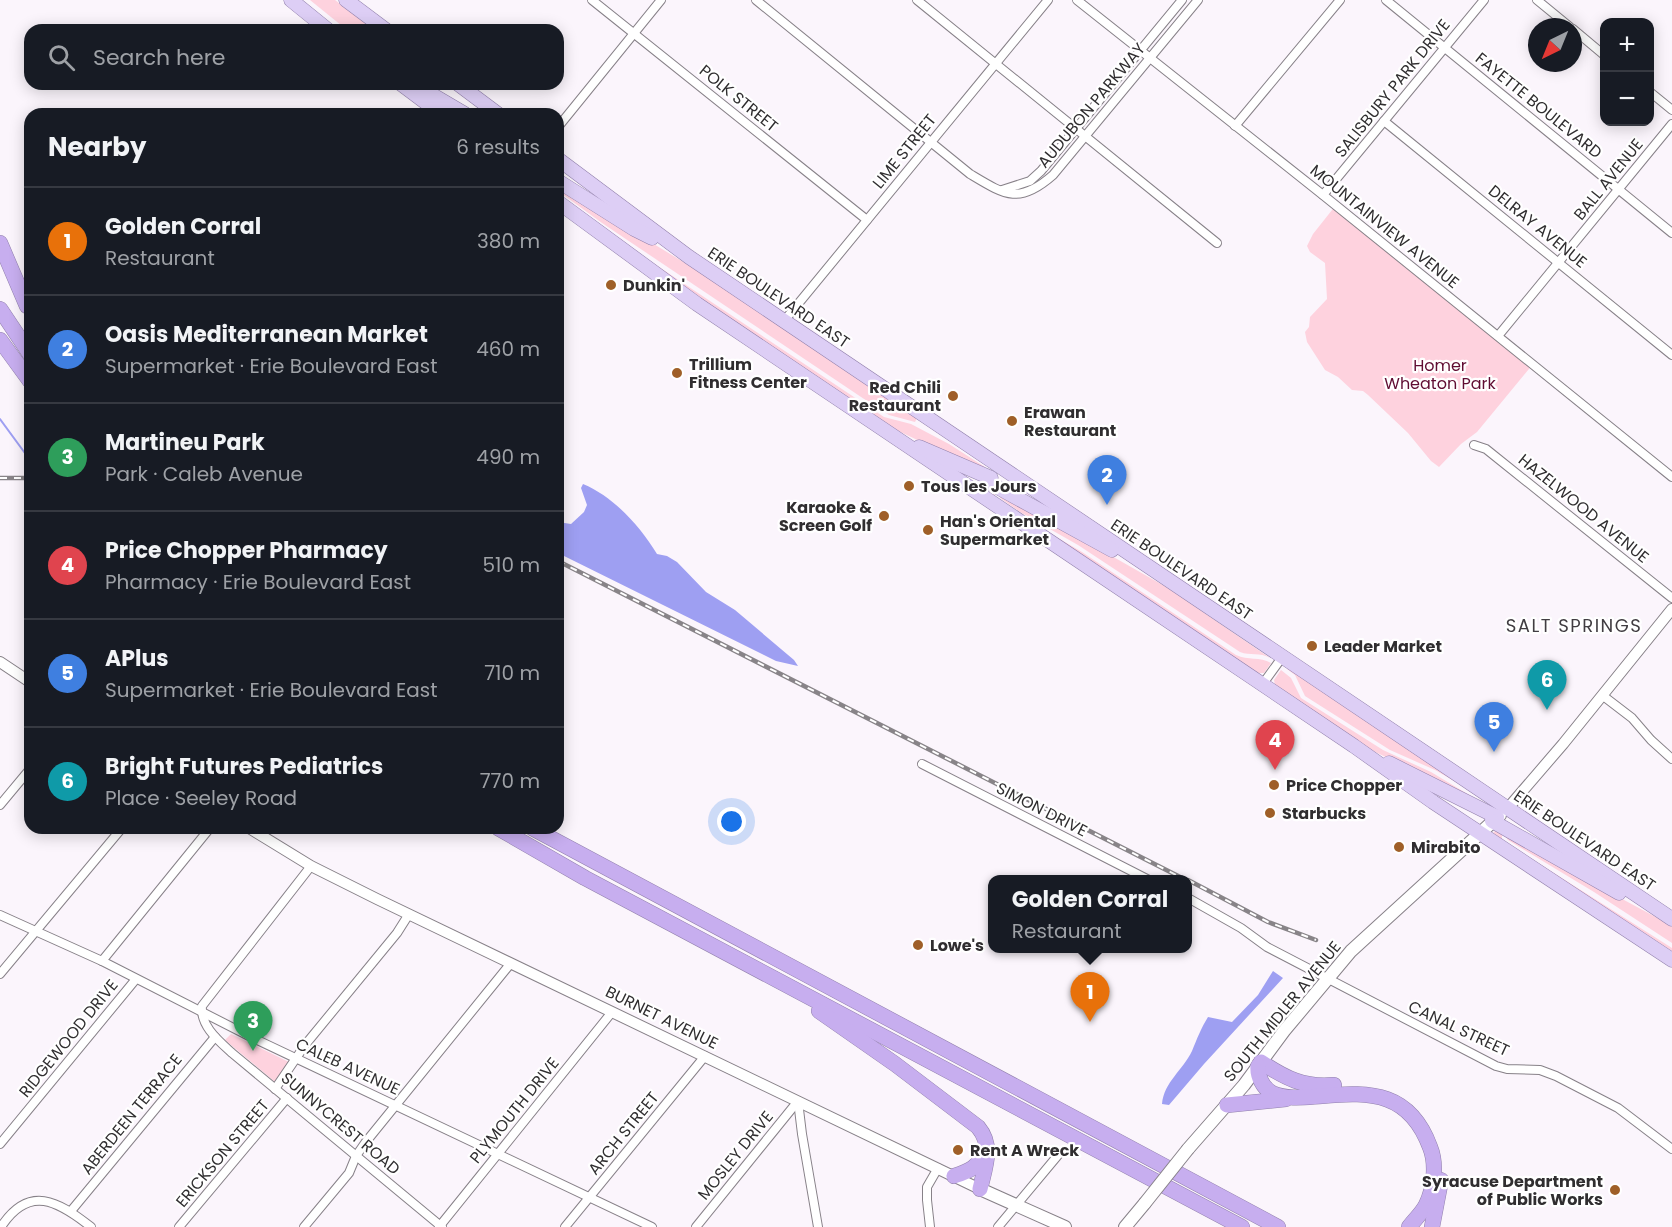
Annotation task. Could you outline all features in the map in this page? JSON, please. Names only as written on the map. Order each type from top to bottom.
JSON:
[{"type":"highway","points":[[0,243],[24,297]]},
{"type":"highway","points":[[0,268],[24,301]]},
{"type":"highway","points":[[0,309],[24,345]]},
{"type":"highway","points":[[0,340],[24,373]]},
{"type":"highway","points":[[508,834],[585,878],[1242,1227]]},
{"type":"highway","points":[[543,834],[1278,1227]]},
{"type":"highway","points":[[746,964],[895,1064],[969,1119],[982,1132],[988,1148],[980,1189]]},
{"type":"highway","points":[[1297,1098],[1270,1091],[1261,1082],[1258,1071],[1260,1064],[1284,1078],[1313,1086],[1364,1083],[1378,1086],[1405,1098],[1422,1114],[1439,1144],[1442,1167],[1432,1227]]},
{"type":"highway","points":[[1227,1105],[1354,1092],[1371,1093],[1401,1106],[1414,1118],[1431,1149],[1432,1182],[1425,1206],[1409,1227]]},
{"type":"highway","points":[[954,1176],[978,1165],[988,1148]]},
{"type":"highway","points":[[1257,1216],[1293,1227]]},
{"type":"main road","points":[[291,0],[321,24]]},
{"type":"main road","points":[[346,0],[378,24]]},
{"type":"main road","points":[[409,90],[433,108]]},
{"type":"main road","points":[[424,90],[455,108]]},
{"type":"main road","points":[[466,90],[490,108]]},
{"type":"main road","name":"ERIE BOULEVARD EAST","points":[[564,163],[689,257],[1283,656],[1499,815],[1672,919]]},
{"type":"main road","points":[[564,185],[634,229],[689,257]]},
{"type":"main road","points":[[564,206],[658,277],[1672,960]]},
{"type":"main road","points":[[900,440],[943,456],[990,480],[1098,543],[1152,569]]},
{"type":"main road","points":[[1354,746],[1499,815],[1612,889],[1672,919]]},
{"type":"main road","name":"SOUTH MIDLER AVENUE","points":[[1125,1227],[1352,951],[1499,815]]},
{"type":"main road","name":"BURNET AVENUE","points":[[980,1189],[1065,1227]]},
{"type":"street","name":"POLK STREET","points":[[592,0],[867,220]]},
{"type":"street","points":[[564,120],[661,0]]},
{"type":"street","points":[[756,0],[970,174],[1010,195],[1032,191],[1030,181]]},
{"type":"street","points":[[917,0],[1217,243]]},
{"type":"street","name":"LIME STREET","points":[[784,321],[1048,0]]},
{"type":"street","name":"MOUNTAINVIEW AVENUE","points":[[1077,0],[1672,477]]},
{"type":"street","name":"AUDUBON PARKWAY","points":[[1002,190],[1030,181],[1041,171],[1182,0]]},
{"type":"street","name":"AUDUBON PARKWAY","points":[[1032,191],[1053,175],[1198,0]]},
{"type":"street","points":[[1235,126],[1340,0]]},
{"type":"street","name":"FAYETTE BOULEVARD","points":[[1386,0],[1672,233]]},
{"type":"street","name":"SALISBURY PARK DRIVE","points":[[1323,195],[1484,0]]},
{"type":"street","points":[[1537,0],[1560,18]]},
{"type":"street","points":[[1582,36],[1600,51]]},
{"type":"street","points":[[1654,95],[1672,110]]},
{"type":"street","name":"DELRAY AVENUE","points":[[1384,121],[1672,355]]},
{"type":"street","name":"BALL AVENUE","points":[[1498,336],[1672,124]]},
{"type":"street","name":"HAZELWOOD AVENUE","points":[[1474,445],[1486,449],[1672,598]]},
{"type":"street","points":[[979,494],[1000,466]]},
{"type":"street","points":[[1499,815],[1537,775],[1672,609]]},
{"type":"street","points":[[1263,685],[1283,656]]},
{"type":"street","points":[[0,662],[24,678]]},
{"type":"street","points":[[1602,695],[1632,718],[1672,759]]},
{"type":"street","name":"SIMON DRIVE","points":[[922,764],[1141,875]]},
{"type":"street","points":[[0,805],[24,776]]},
{"type":"street","points":[[0,974],[117,834]]},
{"type":"street","points":[[102,961],[205,834]]},
{"type":"street","name":"BURNET AVENUE","points":[[259,834],[311,866],[980,1189]]},
{"type":"street","points":[[201,1012],[202,1006],[311,866]]},
{"type":"street","points":[[1192,900],[1241,928],[1267,947],[1327,979]]},
{"type":"street","name":"ERICKSON STREET","points":[[275,1089],[296,1058],[397,933],[409,914]]},
{"type":"street","name":"CALEB AVENUE","points":[[0,915],[102,961],[296,1058],[652,1227]]},
{"type":"street","points":[[304,1227],[349,1173],[356,1156],[511,963]]},
{"type":"street","name":"RIDGEWOOD DRIVE","points":[[0,1144],[135,979]]},
{"type":"street","name":"CANAL STREET","points":[[1327,979],[1496,1066],[1507,1069],[1540,1070],[1556,1076],[1618,1108],[1672,1149]]},
{"type":"street","name":"SUNNYCREST ROAD","points":[[201,1012],[214,1037],[440,1227]]},
{"type":"street","name":"PLYMOUTH DRIVE","points":[[440,1227],[612,1012]]},
{"type":"street","name":"ABERDEEN TERRACE","points":[[71,1211],[214,1037]]},
{"type":"street","name":"ARCH STREET","points":[[564,1227],[705,1056]]},
{"type":"street","name":"ERICKSON STREET","points":[[179,1227],[287,1098]]},
{"type":"street","points":[[798,1101],[801,1134],[818,1227]]},
{"type":"street","name":"MOSLEY DRIVE","points":[[696,1227],[798,1101]]},
{"type":"street","points":[[998,1227],[1059,1154]]},
{"type":"street","points":[[930,1227],[927,1187],[938,1168]]},
{"type":"street","points":[[1,1227],[3,1216],[20,1205],[38,1201],[51,1202],[71,1211],[91,1227]]},
{"type":"green space","points":[[310,0],[335,0],[366,24],[340,24]]},
{"type":"green space","points":[[564,190],[695,269],[917,418],[915,422],[889,415],[870,403],[564,195]]},
{"type":"green space","name":"Homer Wheaton Park","points":[[1336,205],[1533,364],[1477,432],[1461,444],[1439,467],[1368,395],[1363,391],[1352,390],[1338,377],[1325,370],[1307,342],[1305,332],[1309,327],[1310,317],[1327,299],[1325,263],[1310,252],[1307,246],[1313,234]]},
{"type":"green space","points":[[610,238],[641,255],[884,417],[911,424],[949,444],[985,467],[983,471],[892,428]]},
{"type":"green space","points":[[991,489],[995,491],[996,499],[1003,505],[1082,552],[1236,655],[1271,663],[1264,673],[1256,673],[1088,560],[991,499],[989,495]]},
{"type":"green space","points":[[999,492],[1168,588],[1270,658],[1240,652],[1078,545],[1020,512],[1000,498]]},
{"type":"green space","points":[[1287,669],[1484,798],[1435,770],[1390,750],[1305,696],[1295,675]]},
{"type":"green space","points":[[1281,670],[1291,678],[1301,698],[1383,750],[1431,772],[1489,807],[1367,748],[1275,685],[1274,680]]},
{"type":"green space","points":[[1497,829],[1502,830],[1502,840],[1672,948],[1672,951],[1491,835]]},
{"type":"green space","points":[[1505,836],[1665,922],[1672,927],[1672,943],[1508,840]]},
{"type":"green space","points":[[231,1034],[289,1062],[275,1082],[225,1040]]},
{"type":"water","points":[[583,484],[616,504],[643,533],[657,554],[667,556],[677,562],[706,592],[735,610],[794,660],[798,666],[776,661],[564,556],[564,523],[571,524],[584,512],[587,505],[581,488]]},
{"type":"water","points":[[1273,971],[1283,978],[1169,1105],[1162,1104],[1166,1089],[1188,1058],[1208,1017],[1232,1022],[1258,995]]},
{"type":"waterway","points":[[0,419],[24,452]]},
{"type":"railway","points":[[0,478],[24,478]]},
{"type":"railway","points":[[564,564],[1176,875]]},
{"type":"railway","points":[[1192,882],[1268,922],[1316,940]]},
{"type":"place","name":"Dunkin'","points":[[611,285]]},
{"type":"place","name":"Trillium Fitness Center","points":[[677,373]]},
{"type":"place","name":"Red Chili Restaurant","points":[[953,396]]},
{"type":"place","name":"Erawan Restaurant","points":[[1012,421]]},
{"type":"place","name":"Tous les Jours","points":[[909,486]]},
{"type":"place","name":"Oasis Mediterranean Market","points":[[1107,505]]},
{"type":"place","name":"Karaoke & Screen Golf","points":[[884,516]]},
{"type":"place","name":"Han's Oriental Supermarket","points":[[928,530]]},
{"type":"place","name":"Leader Market","points":[[1312,646]]},
{"type":"place","name":"Bright Futures Pediatrics","points":[[1547,710]]},
{"type":"place","name":"APlus","points":[[1494,752]]},
{"type":"place","name":"Price Chopper Pharmacy","points":[[1275,770]]},
{"type":"place","name":"Price Chopper","points":[[1274,785]]},
{"type":"place","name":"Starbucks","points":[[1270,813]]},
{"type":"place","name":"Mirabito","points":[[1399,847]]},
{"type":"place","name":"Lowe's","points":[[918,945]]},
{"type":"place","name":"Golden Corral","points":[[1090,1022]]},
{"type":"place","name":"Martineu Park","points":[[253,1051]]},
{"type":"place","name":"Rent A Wreck","points":[[958,1150]]},
{"type":"place","name":"Syracuse Department of Public Works","points":[[1615,1190]]},
{"type":"district","name":"SALT SPRINGS","points":[[1574,626]]}]
